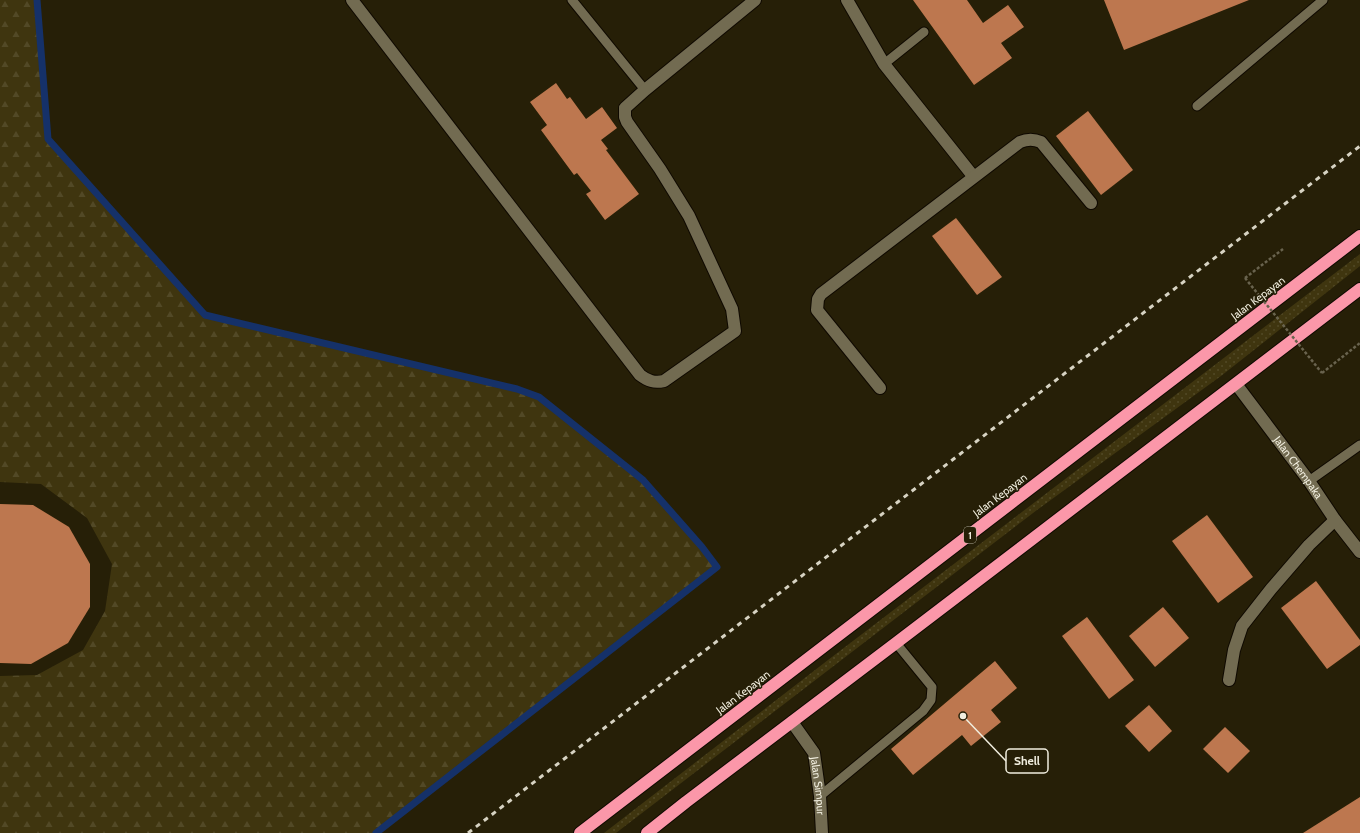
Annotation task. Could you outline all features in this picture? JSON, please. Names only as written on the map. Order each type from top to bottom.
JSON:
[{"type":"highway","name":"Jalan Kepayan","points":[[580,833],[1360,236]]},
{"type":"highway","points":[[647,833],[1360,289]]},
{"type":"street","points":[[352,0],[640,374],[645,379],[652,382],[664,381],[735,331],[732,309],[689,216],[625,117],[626,108],[645,90],[755,0]]},
{"type":"street","points":[[847,0],[884,64],[973,176]]},
{"type":"street","points":[[880,388],[817,310],[818,299],[821,294],[973,176],[1020,142],[1030,139],[1041,142],[1091,203]]},
{"type":"street","name":"Jalan Chempaka","points":[[1236,384],[1360,552]]},
{"type":"street","points":[[1229,680],[1234,650],[1242,626],[1309,545],[1335,520]]},
{"type":"street","name":"Jalan Simpur","points":[[792,722],[814,753],[820,796],[822,833]]},
{"type":"lane","points":[[572,0],[645,90]]},
{"type":"lane","points":[[1197,106],[1323,0]]},
{"type":"lane","points":[[884,64],[924,32]]},
{"type":"lane","points":[[1309,481],[1360,445]]},
{"type":"lane","points":[[820,796],[923,711],[932,700],[932,687],[896,643]]},
{"type":"path","points":[[1283,249],[1245,278],[1322,373],[1360,342]]},
{"type":"green space","points":[[0,0],[37,0],[48,139],[205,315],[517,389],[539,397],[643,480],[702,547],[717,567],[376,833],[0,833],[0,676],[37,675],[83,650],[105,611],[112,564],[87,518],[41,484],[0,482]]},
{"type":"green space","points":[[1360,254],[1360,266],[1221,376],[1037,510],[616,833],[604,833],[828,660]]},
{"type":"building","points":[[913,0],[967,0],[983,23],[1008,5],[1024,27],[1001,43],[1012,58],[974,85]]},
{"type":"building","points":[[1104,0],[1249,0],[1124,50]]},
{"type":"building","points":[[556,83],[567,99],[570,97],[586,119],[602,107],[617,128],[601,140],[608,149],[606,150],[639,194],[605,220],[586,194],[591,191],[577,173],[574,175],[541,130],[547,125],[530,102]]},
{"type":"building","points":[[1088,111],[1133,170],[1101,195],[1056,136]]},
{"type":"building","points":[[956,218],[1002,277],[977,295],[932,236]]},
{"type":"building","points":[[0,504],[33,505],[69,527],[90,564],[90,607],[68,643],[31,664],[0,663]]},
{"type":"building","points":[[1207,515],[1253,577],[1218,603],[1172,541]]},
{"type":"building","points":[[1316,581],[1360,640],[1360,645],[1327,669],[1281,608]]},
{"type":"building","points":[[1163,607],[1189,638],[1155,667],[1129,636]]},
{"type":"building","points":[[1087,617],[1134,680],[1109,699],[1062,636]]},
{"type":"building","points":[[995,661],[1017,688],[991,710],[1001,722],[971,746],[962,735],[913,775],[891,749]]},
{"type":"building","points":[[1149,705],[1172,731],[1149,752],[1125,726]]},
{"type":"building","points":[[1225,727],[1250,751],[1228,773],[1203,749]]},
{"type":"building","points":[[1360,797],[1360,833],[1303,833]]},
{"type":"waterway","points":[[37,0],[48,139],[205,315],[517,389],[539,397],[643,480],[702,547],[717,567],[376,833]]},
{"type":"railway","points":[[468,833],[1360,146]]},
{"type":"place","name":"Shell","points":[[963,716]]}]
